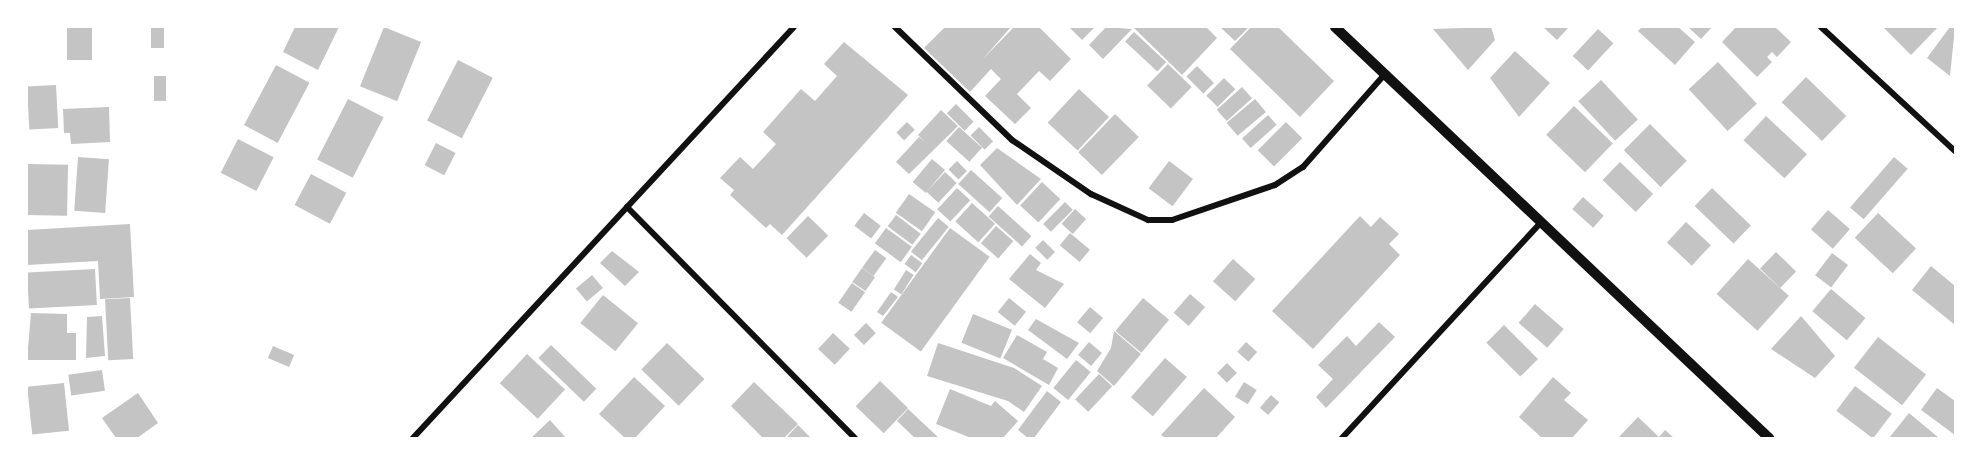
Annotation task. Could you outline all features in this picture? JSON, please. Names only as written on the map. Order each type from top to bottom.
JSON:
[{"type":"street","points":[[413,438],[794,27]]},
{"type":"street","points":[[896,27],[1012,140],[1091,194],[1148,220],[1172,219],[1275,185],[1303,167],[1384,75]]},
{"type":"street","points":[[1335,27],[1769,438]]},
{"type":"street","points":[[1821,27],[1955,151]]},
{"type":"street","points":[[627,207],[855,438]]},
{"type":"street","points":[[1342,438],[1541,222]]},
{"type":"building","points":[[67,27],[92,27],[92,60],[67,60]]},
{"type":"building","points":[[151,27],[164,27],[164,48],[151,48]]},
{"type":"building","points":[[295,27],[339,27],[318,70],[283,52]]},
{"type":"building","points":[[384,27],[421,42],[397,101],[360,86]]},
{"type":"building","points":[[945,27],[1011,27],[982,60],[1014,27],[1039,27],[1071,59],[1050,81],[1039,71],[1017,94],[1031,108],[1015,124],[985,96],[1001,79],[991,69],[970,92],[924,48]]},
{"type":"building","points":[[1069,27],[1095,27],[1082,40]]},
{"type":"building","points":[[1106,27],[1132,29],[1103,59],[1089,45]]},
{"type":"building","points":[[1133,27],[1206,27],[1217,38],[1182,75]]},
{"type":"building","points":[[1220,27],[1249,27],[1235,41]]},
{"type":"building","points":[[1251,27],[1278,27],[1334,81],[1300,117],[1230,49]]},
{"type":"building","points":[[1491,27],[1495,40],[1468,70],[1433,29]]},
{"type":"building","points":[[1543,27],[1569,27],[1557,40]]},
{"type":"building","points":[[1642,27],[1678,27],[1695,42],[1675,65],[1638,31]]},
{"type":"building","points":[[1688,27],[1712,27],[1701,39]]},
{"type":"building","points":[[1736,27],[1775,27],[1791,42],[1777,57],[1772,52],[1767,57],[1772,62],[1757,77],[1722,42]]},
{"type":"building","points":[[1883,27],[1938,27],[1911,55]]},
{"type":"building","points":[[1950,27],[1955,27],[1950,76],[1927,58]]},
{"type":"building","points":[[1598,29],[1613,43],[1588,70],[1573,56]]},
{"type":"building","points":[[1134,32],[1166,62],[1157,72],[1125,42]]},
{"type":"building","points":[[844,42],[908,95],[782,235],[770,224],[766,228],[730,195],[734,190],[720,178],[740,157],[753,169],[776,144],[763,132],[801,89],[815,101],[837,76],[824,64]]},
{"type":"building","points":[[1515,51],[1550,83],[1519,117],[1490,78]]},
{"type":"building","points":[[458,60],[493,78],[462,138],[427,121]]},
{"type":"building","points":[[1718,62],[1757,104],[1728,131],[1689,89]]},
{"type":"building","points":[[1168,64],[1192,87],[1171,109],[1147,86]]},
{"type":"building","points":[[276,65],[310,83],[278,143],[244,125]]},
{"type":"building","points":[[1197,66],[1214,83],[1203,94],[1186,77]]},
{"type":"building","points":[[154,76],[166,76],[166,101],[154,101]]},
{"type":"building","points":[[1806,77],[1846,116],[1822,141],[1782,102]]},
{"type":"building","points":[[1224,78],[1235,89],[1218,107],[1206,96]]},
{"type":"building","points":[[1601,80],[1638,119],[1615,141],[1578,101]]},
{"type":"building","points":[[56,85],[58,128],[29,129],[27,87]]},
{"type":"building","points":[[1242,87],[1252,98],[1227,121],[1217,110]]},
{"type":"building","points":[[1079,89],[1109,117],[1078,151],[1048,123]]},
{"type":"building","points":[[348,99],[384,117],[353,178],[317,160]]},
{"type":"building","points":[[1255,99],[1266,112],[1238,136],[1227,123]]},
{"type":"building","points":[[956,104],[974,122],[964,131],[947,113]]},
{"type":"building","points":[[1574,106],[1613,144],[1585,172],[1546,135]]},
{"type":"building","points":[[109,107],[110,142],[71,144],[70,133],[64,133],[63,109]]},
{"type":"building","points":[[941,110],[958,126],[909,174],[896,162],[919,137],[925,142],[918,135]]},
{"type":"building","points":[[1115,114],[1139,137],[1102,175],[1078,152]]},
{"type":"building","points":[[1268,115],[1277,125],[1251,148],[1242,138]]},
{"type":"building","points":[[1766,116],[1807,154],[1784,178],[1743,140]]},
{"type":"building","points":[[907,122],[915,130],[904,140],[896,133]]},
{"type":"building","points":[[1286,122],[1302,138],[1274,167],[1258,150]]},
{"type":"building","points":[[1650,124],[1687,161],[1661,187],[1624,150]]},
{"type":"building","points":[[959,127],[982,148],[969,162],[946,141]]},
{"type":"building","points":[[979,127],[993,141],[985,150],[971,135]]},
{"type":"building","points":[[238,139],[274,157],[256,191],[221,173]]},
{"type":"building","points":[[436,143],[456,153],[444,175],[425,165]]},
{"type":"building","points":[[997,148],[1041,179],[1017,205],[980,165]]},
{"type":"building","points":[[78,157],[109,159],[105,213],[74,211]]},
{"type":"building","points":[[1894,157],[1908,169],[1864,219],[1850,208]]},
{"type":"building","points":[[932,159],[945,170],[926,193],[913,182]]},
{"type":"building","points":[[957,161],[967,171],[958,179],[949,169]]},
{"type":"building","points":[[1169,161],[1193,179],[1172,206],[1149,188]]},
{"type":"building","points":[[1620,162],[1653,194],[1636,212],[1603,180]]},
{"type":"building","points":[[27,164],[68,165],[67,216],[27,215]]},
{"type":"building","points":[[971,170],[1002,198],[989,212],[958,184]]},
{"type":"building","points":[[945,172],[957,183],[938,203],[927,192]]},
{"type":"building","points":[[311,174],[346,193],[330,224],[295,205]]},
{"type":"building","points":[[1042,182],[1060,199],[1038,222],[1020,205]]},
{"type":"building","points":[[957,188],[970,200],[950,221],[937,209]]},
{"type":"building","points":[[1712,188],[1751,226],[1733,243],[1695,206]]},
{"type":"building","points":[[909,194],[935,212],[922,231],[896,213]]},
{"type":"building","points":[[1583,197],[1604,216],[1593,228],[1572,209]]},
{"type":"building","points":[[1065,202],[1073,210],[1051,232],[1043,224]]},
{"type":"building","points":[[972,203],[995,224],[978,242],[955,222]]},
{"type":"building","points":[[998,206],[1031,236],[1022,247],[989,216]]},
{"type":"building","points":[[1075,209],[1086,219],[1073,234],[1062,224]]},
{"type":"building","points":[[1828,210],[1850,229],[1833,249],[1811,230]]},
{"type":"building","points":[[864,213],[881,226],[871,238],[854,226]]},
{"type":"building","points":[[1878,213],[1916,248],[1893,273],[1855,238]]},
{"type":"building","points":[[896,215],[921,234],[912,245],[888,226]]},
{"type":"building","points":[[808,216],[828,235],[807,258],[786,238]]},
{"type":"building","points":[[1360,216],[1371,227],[1380,217],[1399,234],[1389,244],[1400,255],[1313,349],[1272,311]]},
{"type":"building","points":[[938,218],[949,227],[922,260],[911,251]]},
{"type":"building","points":[[1686,222],[1711,245],[1692,266],[1667,242]]},
{"type":"building","points":[[130,224],[134,297],[100,299],[98,261],[27,265],[27,230]]},
{"type":"building","points":[[996,226],[1013,241],[998,258],[981,243]]},
{"type":"building","points":[[886,228],[912,247],[901,262],[875,243]]},
{"type":"building","points":[[950,228],[990,257],[921,351],[881,323]]},
{"type":"building","points":[[1070,233],[1090,250],[1080,262],[1060,245]]},
{"type":"building","points":[[1043,240],[1055,252],[1047,260],[1035,248]]},
{"type":"building","points":[[875,250],[886,258],[873,276],[862,268]]},
{"type":"building","points":[[612,251],[639,272],[625,286],[600,263]]},
{"type":"building","points":[[1776,252],[1796,271],[1780,288],[1760,269]]},
{"type":"building","points":[[1832,253],[1848,265],[1831,287],[1815,275]]},
{"type":"building","points":[[1030,254],[1041,263],[1036,270],[1064,284],[1045,308],[1009,279]]},
{"type":"building","points":[[911,255],[922,263],[916,272],[905,264]]},
{"type":"building","points":[[1233,259],[1255,279],[1235,301],[1213,281]]},
{"type":"building","points":[[1748,259],[1789,296],[1757,331],[1717,294]]},
{"type":"building","points":[[1931,266],[1955,286],[1955,325],[1912,290]]},
{"type":"building","points":[[862,268],[875,277],[865,291],[852,282]]},
{"type":"building","points":[[95,269],[97,305],[29,309],[27,273]]},
{"type":"building","points":[[906,270],[914,275],[901,294],[894,290]]},
{"type":"building","points":[[592,275],[603,288],[587,302],[576,288]]},
{"type":"building","points":[[852,283],[865,292],[851,312],[838,303]]},
{"type":"building","points":[[1831,289],[1865,318],[1847,340],[1812,311]]},
{"type":"building","points":[[891,292],[898,297],[883,316],[877,312]]},
{"type":"building","points":[[1190,294],[1205,307],[1189,326],[1174,313]]},
{"type":"building","points":[[603,295],[638,323],[615,351],[580,323]]},
{"type":"building","points":[[130,298],[133,359],[108,360],[105,299]]},
{"type":"building","points":[[1009,298],[1026,312],[1015,326],[998,312]]},
{"type":"building","points":[[1143,298],[1169,320],[1141,353],[1115,331]]},
{"type":"building","points":[[1535,304],[1564,329],[1547,348],[1519,323]]},
{"type":"building","points":[[1090,307],[1103,318],[1090,333],[1077,322]]},
{"type":"building","points":[[31,313],[67,314],[67,333],[76,333],[76,360],[27,360]]},
{"type":"building","points":[[973,314],[1012,330],[1000,358],[961,343]]},
{"type":"building","points":[[102,316],[105,356],[86,358],[87,317]]},
{"type":"building","points":[[1801,316],[1835,356],[1815,378],[1771,349]]},
{"type":"building","points":[[1036,319],[1079,343],[1067,359],[1028,330]]},
{"type":"building","points":[[1379,322],[1395,337],[1326,408],[1316,397],[1333,379],[1318,365],[1347,336],[1356,346]]},
{"type":"building","points":[[866,323],[876,333],[864,345],[854,335]]},
{"type":"building","points":[[1504,325],[1538,359],[1520,377],[1486,343]]},
{"type":"building","points":[[1114,331],[1141,354],[1114,386],[1097,371],[1111,348]]},
{"type":"building","points":[[833,333],[850,349],[835,365],[818,349]]},
{"type":"building","points":[[1017,335],[1047,352],[1043,359],[1058,368],[1049,385],[1003,358]]},
{"type":"building","points":[[1878,337],[1926,375],[1902,405],[1854,368]]},
{"type":"building","points":[[1089,342],[1102,353],[1091,366],[1078,355]]},
{"type":"building","points":[[1246,342],[1257,352],[1248,362],[1237,352]]},
{"type":"building","points":[[667,343],[704,379],[679,406],[641,370]]},
{"type":"building","points":[[938,343],[1014,368],[1042,386],[1024,412],[1008,401],[927,376]]},
{"type":"building","points":[[551,345],[596,389],[584,402],[538,358]]},
{"type":"building","points":[[273,346],[294,355],[289,367],[268,358]]},
{"type":"building","points":[[527,354],[565,389],[538,419],[500,383]]},
{"type":"building","points":[[1165,358],[1187,377],[1153,416],[1131,397]]},
{"type":"building","points":[[1076,360],[1091,372],[1068,400],[1053,388]]},
{"type":"building","points":[[1227,363],[1237,373],[1227,383],[1217,373]]},
{"type":"building","points":[[102,370],[105,391],[71,396],[68,375]]},
{"type":"building","points":[[1099,374],[1112,386],[1088,412],[1075,400]]},
{"type":"building","points":[[634,377],[665,406],[635,438],[625,438],[599,414]]},
{"type":"building","points":[[1553,377],[1571,393],[1564,400],[1588,420],[1572,438],[1542,438],[1519,417]]},
{"type":"building","points":[[880,381],[908,408],[884,433],[856,406]]},
{"type":"building","points":[[754,382],[798,424],[784,438],[763,438],[731,406]]},
{"type":"building","points":[[1244,382],[1257,390],[1248,404],[1235,396]]},
{"type":"building","points":[[64,383],[69,431],[32,435],[27,387]]},
{"type":"building","points":[[1855,386],[1892,414],[1872,438],[1836,411]]},
{"type":"building","points":[[1204,388],[1235,417],[1216,438],[1165,438],[1161,435]]},
{"type":"building","points":[[1937,388],[1955,401],[1955,435],[1921,410]]},
{"type":"building","points":[[950,389],[991,406],[995,401],[1018,421],[1003,438],[971,438],[936,424]]},
{"type":"building","points":[[1047,391],[1061,402],[1034,438],[1028,438],[1018,430]]},
{"type":"building","points":[[138,393],[158,423],[137,438],[116,438],[102,418]]},
{"type":"building","points":[[1271,395],[1279,402],[1268,415],[1260,408]]},
{"type":"building","points":[[908,409],[939,438],[915,438],[897,421]]},
{"type":"building","points":[[1909,413],[1939,438],[1889,438]]},
{"type":"building","points":[[1638,417],[1659,437],[1665,430],[1674,438],[1618,438]]},
{"type":"building","points":[[550,420],[566,438],[531,438]]},
{"type":"building","points":[[798,425],[811,438],[786,438]]}]
